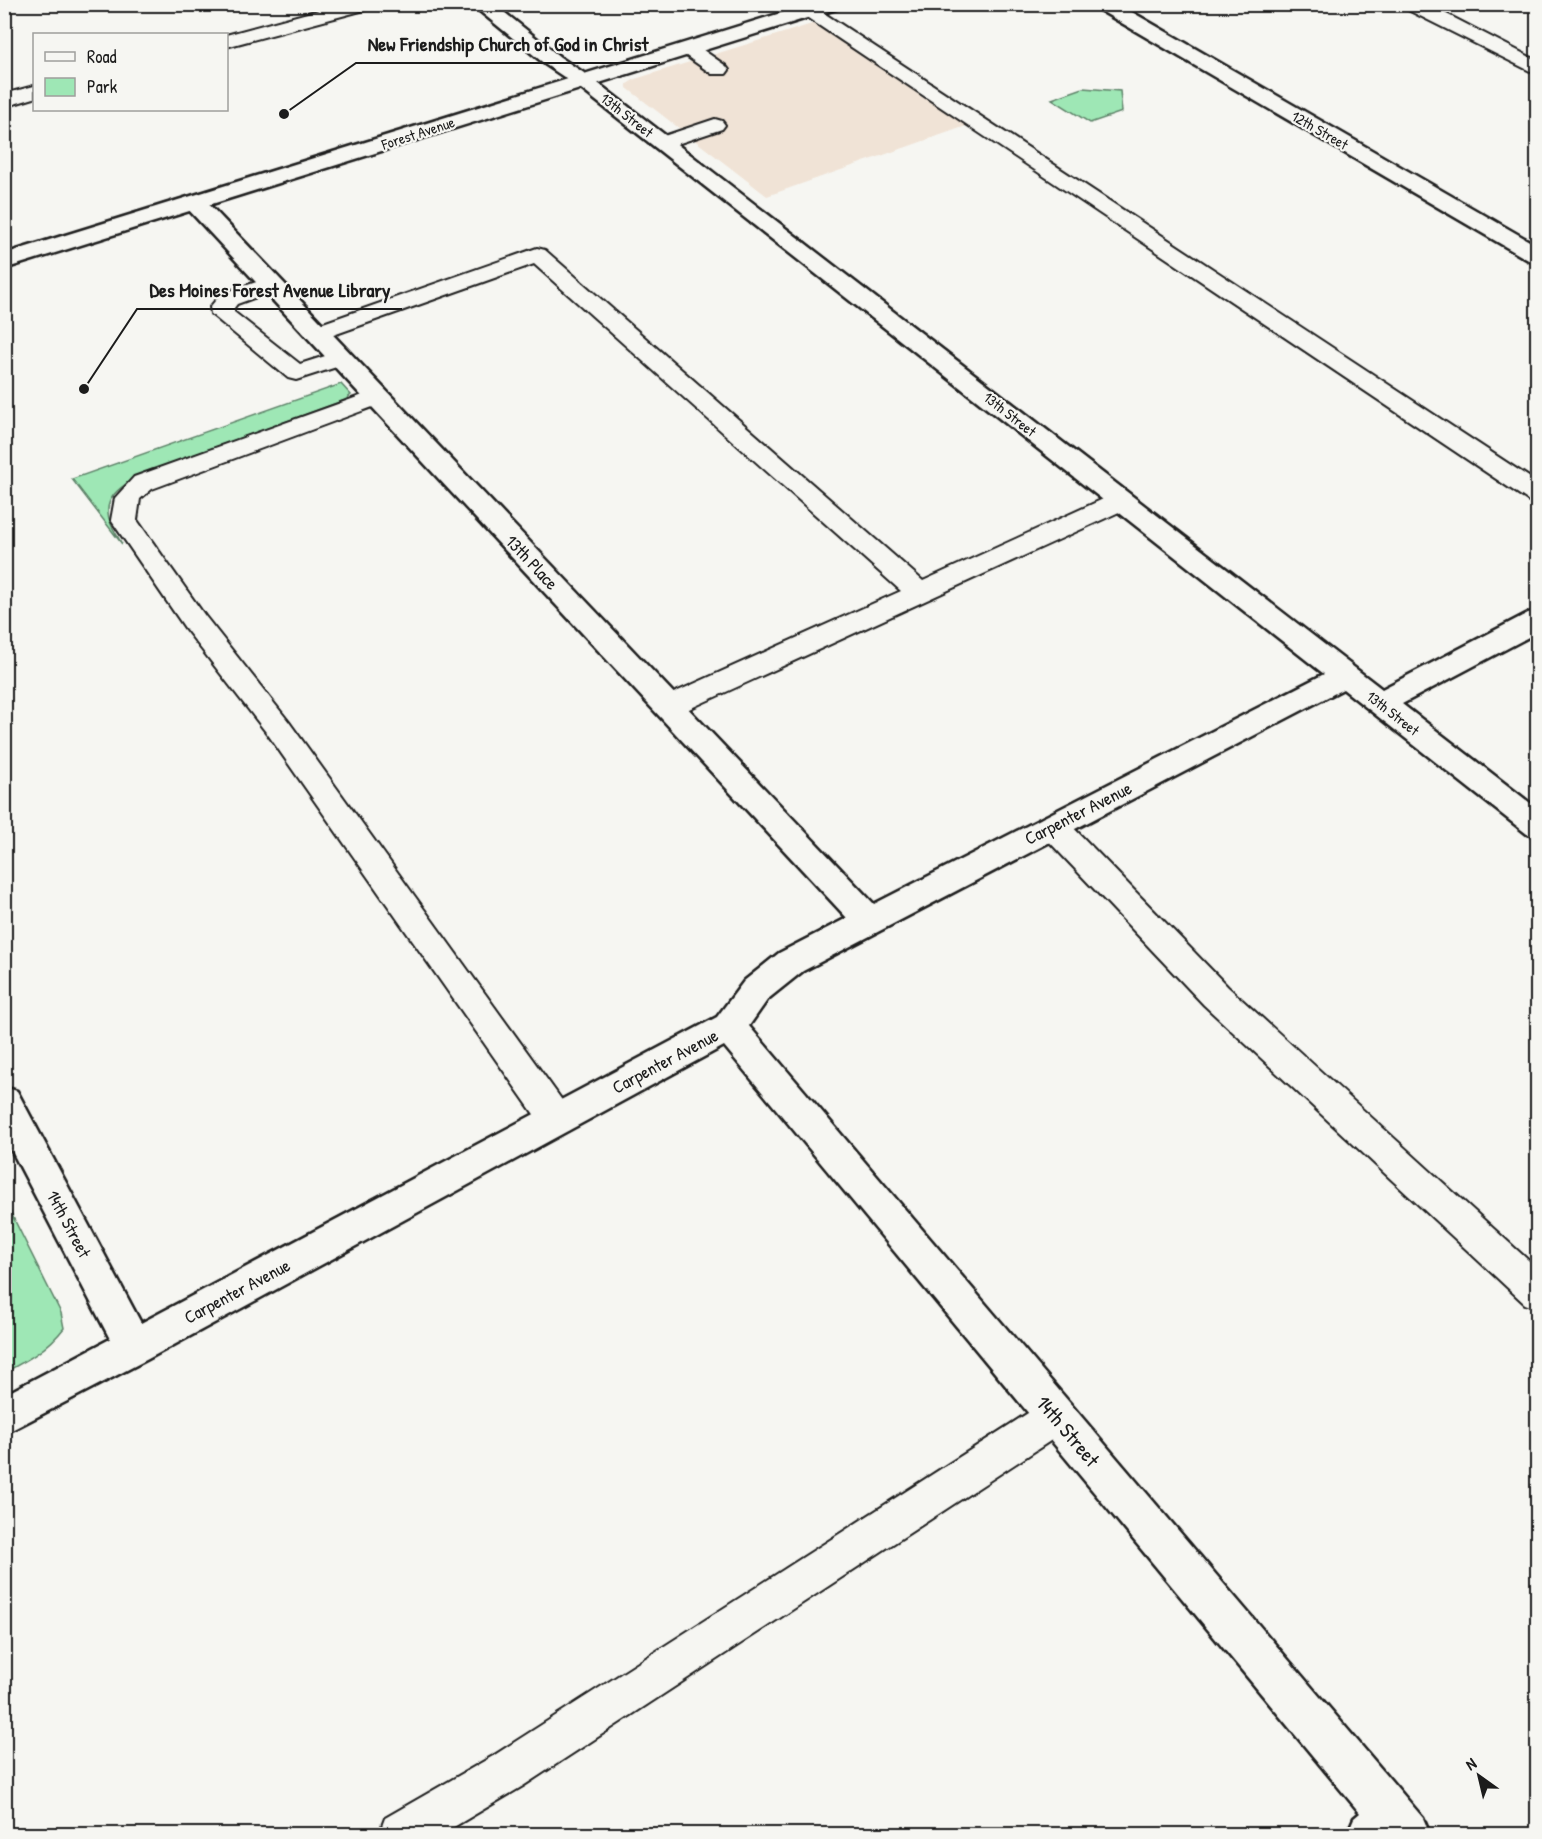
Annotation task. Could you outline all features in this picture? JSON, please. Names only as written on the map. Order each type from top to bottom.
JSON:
[{"type":"street","name":"13th Street","points":[[481,4],[553,61],[583,81],[1538,826]]},
{"type":"street","name":"Forest Avenue","points":[[4,262],[689,49],[802,8],[832,4]]},
{"type":"street","name":"12th Street","points":[[1103,4],[1538,256]]},
{"type":"street","name":"13th Place","points":[[195,203],[869,920]]},
{"type":"street","points":[[1380,703],[1538,620]]},
{"type":"street","name":"Carpenter Avenue","points":[[4,1416],[729,1027],[756,990],[791,962],[1345,676]]},
{"type":"street","name":"14th Street","points":[[729,1027],[1056,1416],[1390,1828]]},
{"type":"street","name":"14th Street","points":[[4,1101],[134,1347]]},
{"type":"lane","points":[[228,40],[365,4]]},
{"type":"lane","points":[[1411,4],[1538,69]]},
{"type":"lane","points":[[802,8],[1538,495]]},
{"type":"lane","points":[[689,49],[718,70]]},
{"type":"lane","points":[[4,101],[33,92]]},
{"type":"lane","points":[[662,143],[715,125]]},
{"type":"lane","points":[[317,333],[537,255],[920,593]]},
{"type":"lane","points":[[271,284],[229,299],[222,307],[223,314],[296,373],[341,358]]},
{"type":"lane","points":[[377,397],[143,483],[128,496],[124,507],[124,520],[195,622],[285,737],[557,1120]]},
{"type":"lane","points":[[668,707],[1121,501]]},
{"type":"lane","points":[[1053,826],[1216,996],[1538,1293]]},
{"type":"lane","points":[[401,1834],[508,1771],[1056,1416]]},
{"type":"shaded area","points":[[815,23],[969,125],[767,196],[627,88],[627,84],[635,79]]},
{"type":"green space","points":[[1083,88],[1120,91],[1122,112],[1090,123],[1052,99]]},
{"type":"green space","points":[[341,384],[351,395],[345,400],[158,468],[127,483],[114,495],[108,509],[110,523],[122,544],[72,479]]},
{"type":"green space","points":[[5,1201],[61,1313],[64,1328],[44,1348],[5,1372]]},
{"type":"place","name":"New Friendship Church of God in Christ","points":[[284,114]]},
{"type":"place","name":"Des Moines Forest Avenue Library","points":[[84,389]]}]
